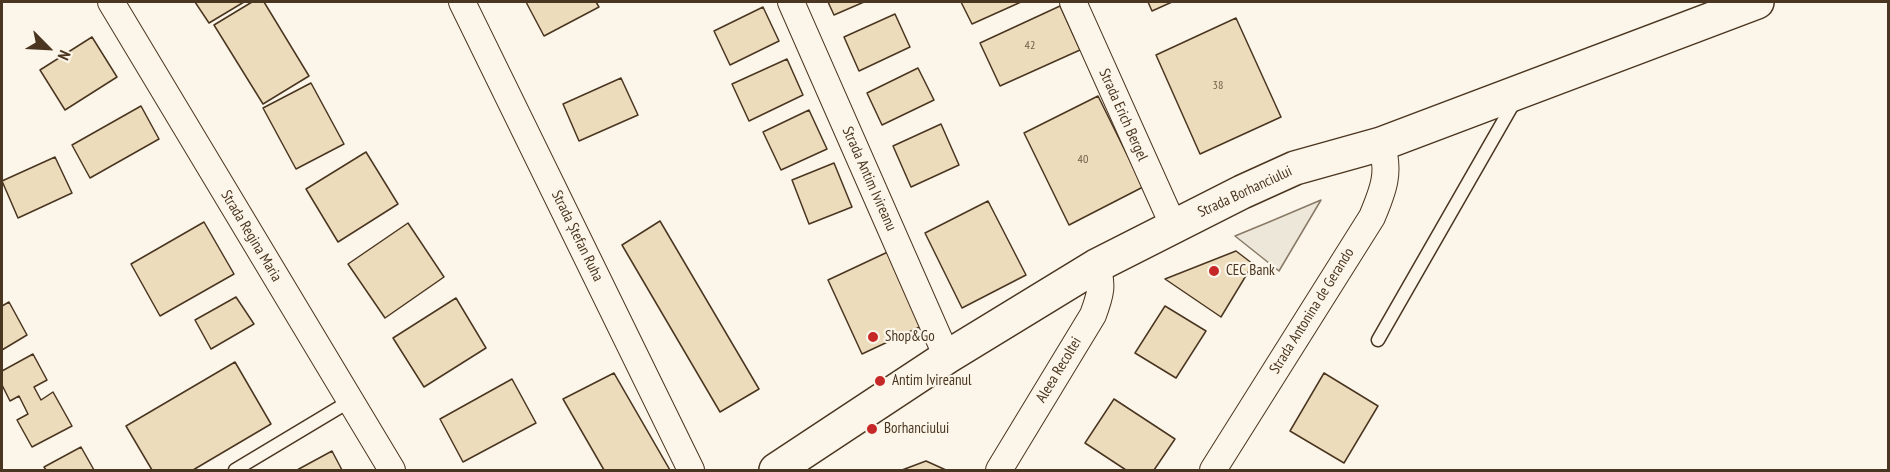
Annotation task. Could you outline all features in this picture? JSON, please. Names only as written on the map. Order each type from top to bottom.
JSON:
[{"type":"main road","name":"Strada Borhanciului","points":[[776,471],[947,357],[1096,266],[1294,168],[1382,144],[1757,2]]},
{"type":"street","name":"Strada Regina Maria","points":[[111,2],[392,471]]},
{"type":"street","name":"Strada Ștefan Ruha","points":[[462,2],[692,471]]},
{"type":"street","name":"Strada Antim Ivireanu","points":[[791,2],[947,357]]},
{"type":"street","name":"Strada Erich Bergel","points":[[1073,2],[1174,227]]},
{"type":"street","name":"Strada Antonina de Gerando","points":[[1213,471],[1371,217],[1387,176],[1382,144]]},
{"type":"street","name":"Aleea Recoltei","points":[[999,471],[1093,315],[1101,294],[1102,278],[1096,266]]},
{"type":"lane","points":[[1378,340],[1522,91]]},
{"type":"lane","points":[[235,471],[350,401]]},
{"type":"shaded area","points":[[1321,200],[1279,271],[1235,236],[1269,222]]},
{"type":"building","points":[[195,2],[244,2],[209,23]]},
{"type":"building","points":[[252,2],[264,2],[309,76],[263,104],[214,25]]},
{"type":"building","points":[[526,2],[596,2],[599,7],[544,36]]},
{"type":"building","points":[[828,2],[864,2],[834,15]]},
{"type":"building","points":[[961,2],[1021,2],[972,24]]},
{"type":"building","points":[[1148,2],[1172,2],[1152,11]]},
{"type":"building","points":[[1060,6],[1080,50],[1000,86],[980,43]]},
{"type":"building","points":[[763,7],[779,41],[730,65],[714,31]]},
{"type":"building","points":[[895,14],[910,47],[859,71],[844,37]]},
{"type":"building","points":[[1236,18],[1281,117],[1200,154],[1156,55]]},
{"type":"building","points":[[92,37],[117,77],[65,110],[40,70]]},
{"type":"building","points":[[787,59],[803,95],[749,121],[732,84]]},
{"type":"building","points":[[918,68],[934,100],[882,125],[867,93]]},
{"type":"building","points":[[621,78],[638,115],[579,141],[563,104]]},
{"type":"building","points":[[311,83],[344,144],[296,169],[263,108]]},
{"type":"building","points":[[1098,96],[1143,187],[1069,225],[1024,133]]},
{"type":"building","points":[[141,106],[159,139],[90,178],[72,145]]},
{"type":"building","points":[[809,110],[827,149],[781,170],[763,132]]},
{"type":"building","points":[[941,124],[959,165],[911,187],[893,146]]},
{"type":"building","points":[[366,152],[398,204],[338,242],[306,189]]},
{"type":"building","points":[[55,157],[72,193],[18,218],[2,181]]},
{"type":"building","points":[[834,163],[852,207],[809,224],[792,180]]},
{"type":"building","points":[[988,201],[1026,275],[962,308],[925,233]]},
{"type":"building","points":[[660,221],[759,389],[720,412],[622,245]]},
{"type":"building","points":[[204,222],[234,274],[160,316],[131,264]]},
{"type":"building","points":[[408,223],[444,277],[385,318],[348,264]]},
{"type":"building","points":[[892,250],[926,324],[862,354],[828,280]]},
{"type":"building","points":[[1236,251],[1253,264],[1221,317],[1165,279]]},
{"type":"building","points":[[236,297],[254,324],[211,349],[195,320]]},
{"type":"building","points":[[456,298],[486,348],[424,387],[393,338]]},
{"type":"building","points":[[9,302],[27,335],[2,350],[2,306]]},
{"type":"building","points":[[1165,306],[1206,331],[1176,378],[1135,353]]},
{"type":"building","points":[[33,354],[47,380],[34,387],[41,400],[53,392],[72,426],[32,447],[17,420],[28,414],[19,396],[10,401],[2,385],[2,371]]},
{"type":"building","points":[[235,362],[271,424],[193,470],[152,470],[126,426]]},
{"type":"building","points":[[614,373],[670,470],[604,470],[563,399]]},
{"type":"building","points":[[1324,373],[1378,406],[1344,463],[1290,431]]},
{"type":"building","points":[[512,379],[536,423],[463,462],[440,419]]},
{"type":"building","points":[[1114,399],[1175,439],[1154,470],[1126,470],[1085,443]]},
{"type":"building","points":[[81,447],[94,470],[46,470],[44,467]]},
{"type":"building","points":[[332,451],[342,470],[297,470]]},
{"type":"building","points":[[926,461],[946,470],[902,470]]},
{"type":"place","name":"CEC Bank","points":[[1214,271]]},
{"type":"place","name":"Shop&Go","points":[[873,337]]},
{"type":"place","name":"Antim Ivireanul","points":[[880,381]]},
{"type":"place","name":"Borhanciului","points":[[872,429]]}]
